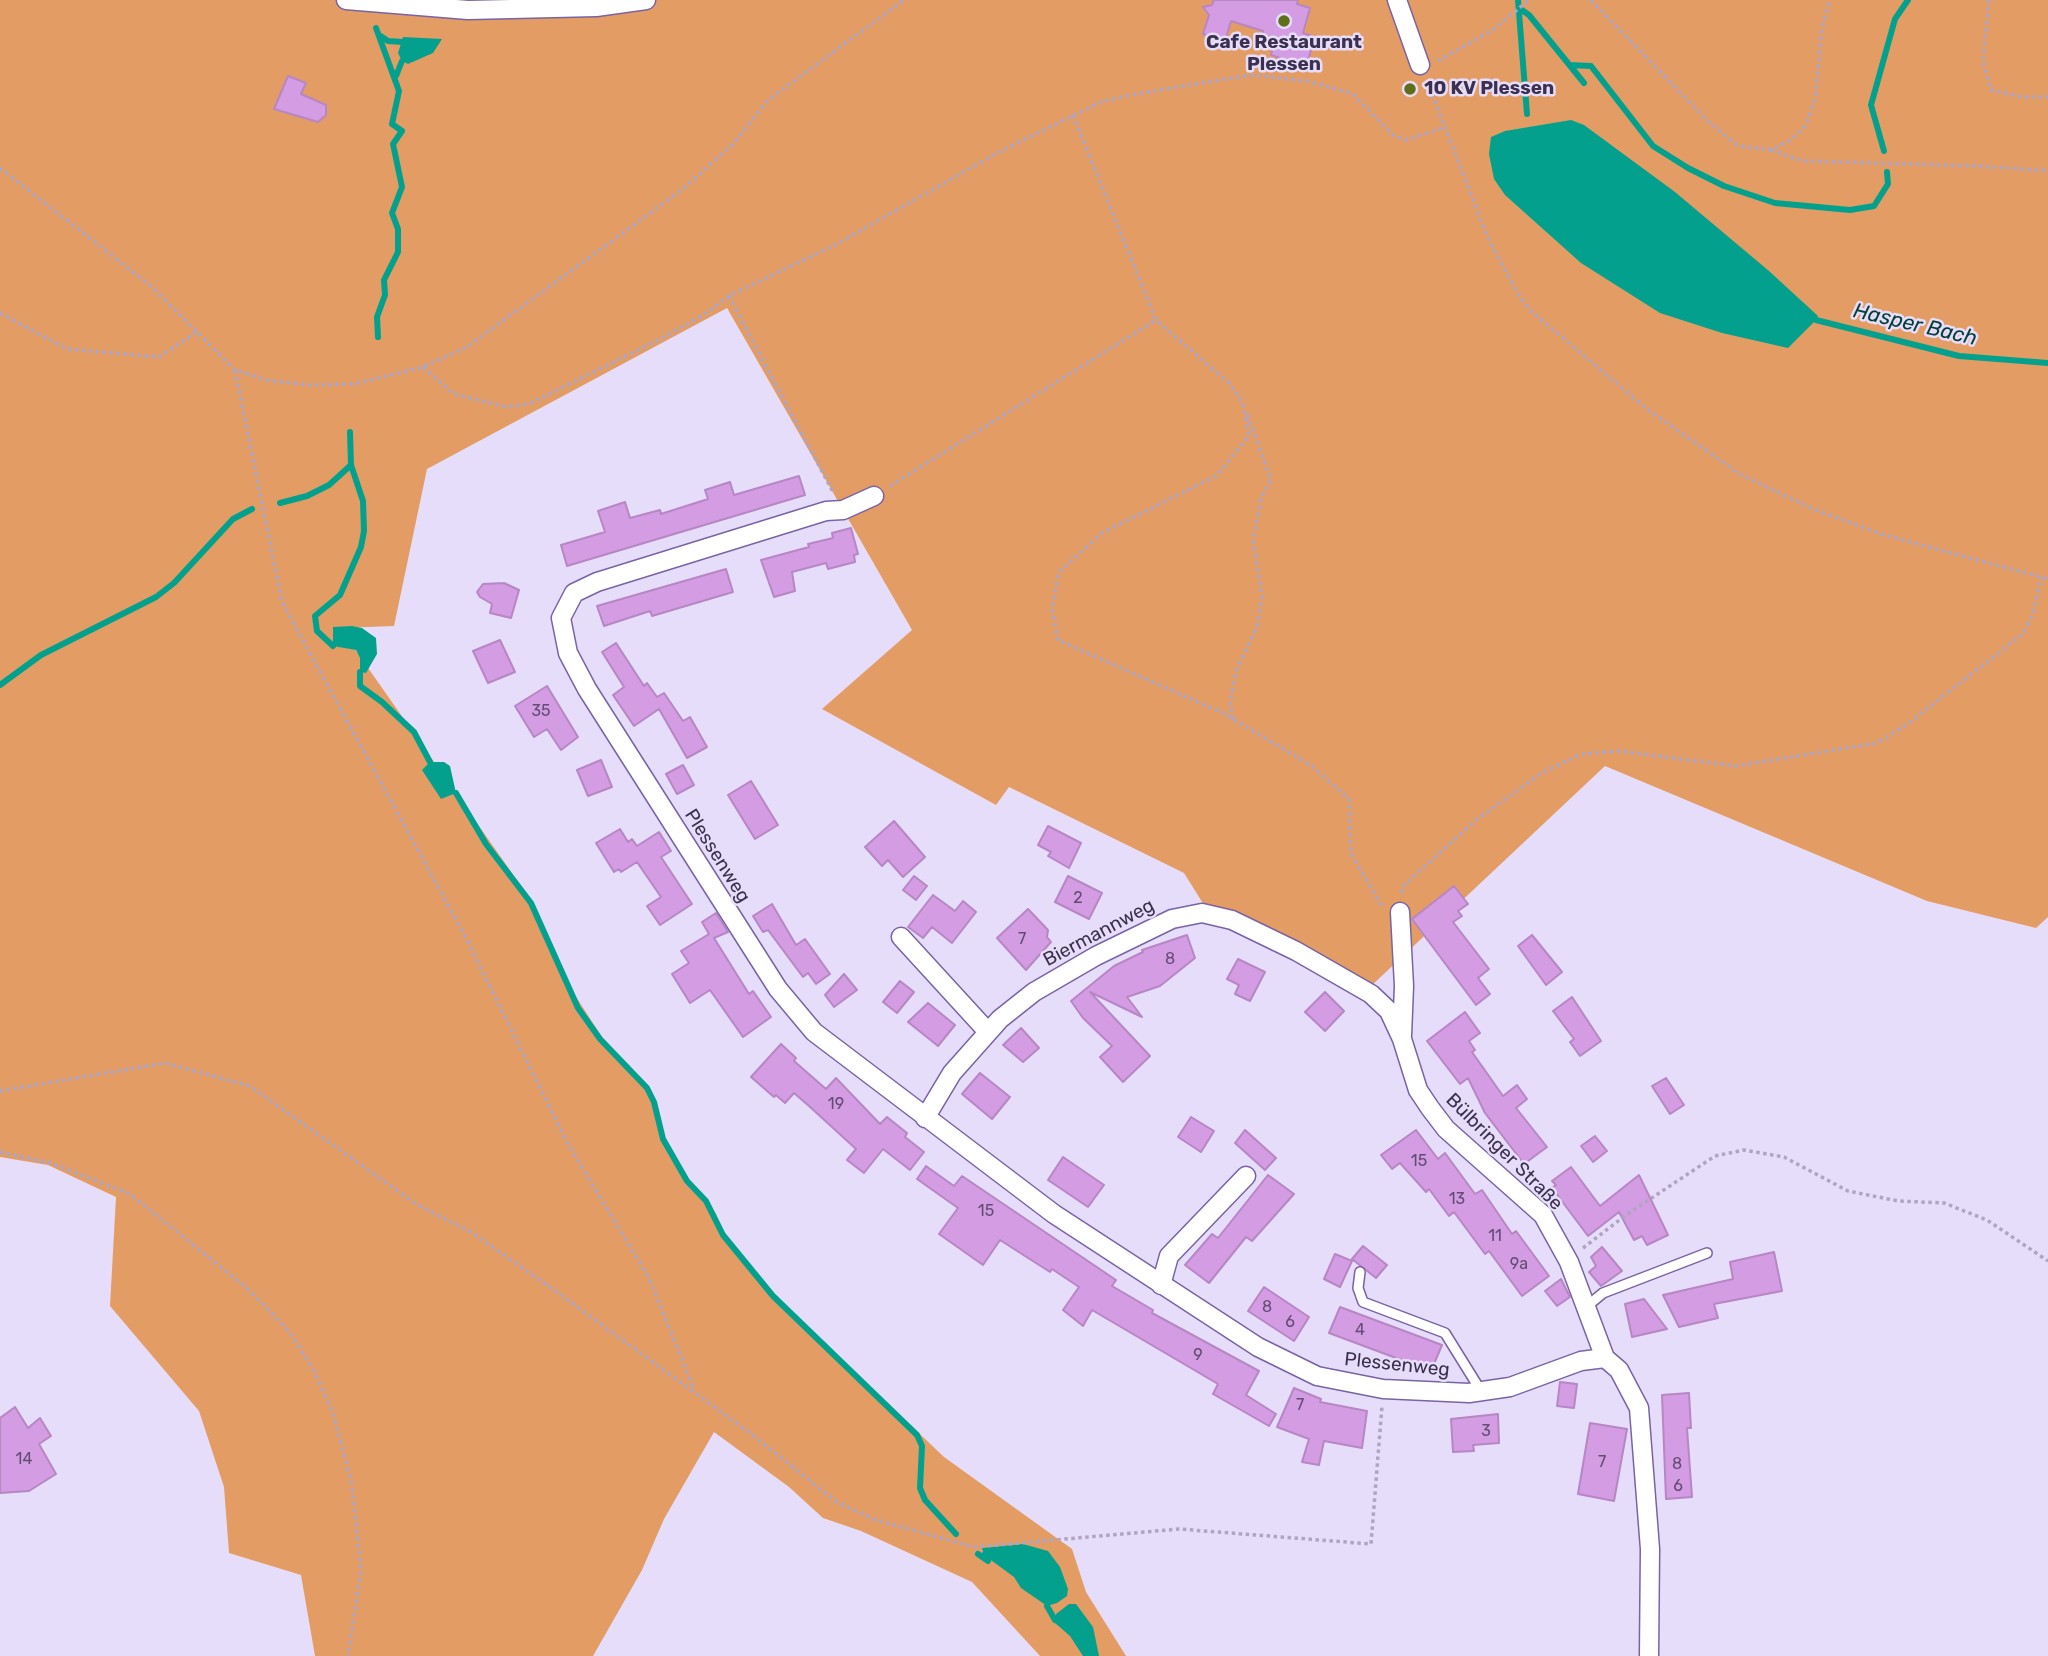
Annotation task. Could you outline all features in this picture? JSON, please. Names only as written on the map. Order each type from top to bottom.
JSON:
[{"type":"street","points":[[346,0],[468,10],[596,7],[646,0]]},
{"type":"street","points":[[1397,0],[1420,65]]},
{"type":"street","name":"Plessenweg","points":[[874,496],[842,510],[825,511],[597,582],[568,600],[561,618],[568,653],[587,689],[778,989],[814,1032],[1054,1214],[1258,1347],[1317,1376],[1383,1389],[1481,1391],[1510,1387],[1581,1362],[1605,1358]]},
{"type":"street","name":"Bülbringer Straße","points":[[1400,912],[1404,986],[1402,1039]]},
{"type":"street","name":"Biermannweg","points":[[925,1118],[952,1073],[988,1032],[1034,992],[1096,956],[1172,919],[1202,913],[1232,920],[1296,951],[1371,995],[1389,1011]]},
{"type":"street","points":[[901,937],[988,1032]]},
{"type":"street","name":"Bülbringer Straße","points":[[1389,1011],[1402,1039],[1418,1090],[1430,1108],[1446,1129],[1543,1216],[1569,1262],[1605,1358],[1619,1370],[1639,1408],[1650,1549],[1649,1656]]},
{"type":"street","points":[[1161,1285],[1170,1256],[1246,1176]]},
{"type":"lane","points":[[1585,1308],[1603,1293],[1707,1253]]},
{"type":"lane","points":[[1360,1272],[1357,1288],[1363,1301],[1445,1334],[1481,1391]]},
{"type":"path","points":[[0,168],[151,286],[235,370],[267,380],[308,386],[354,384],[423,367],[467,347],[683,189],[733,144],[767,101],[904,0]]},
{"type":"path","points":[[1529,0],[1512,16],[1469,46],[1420,65],[1489,238],[1518,294],[1531,311],[1647,410],[1741,474],[1811,509],[1881,534],[2048,579]]},
{"type":"path","points":[[1591,0],[1708,121],[1738,146],[1771,150],[1803,161],[1977,166],[2048,171]]},
{"type":"path","points":[[1771,150],[1791,140],[1806,125],[1815,100],[1822,28],[1830,0]]},
{"type":"path","points":[[1989,0],[1983,62],[1991,90],[2022,97],[2048,97]]},
{"type":"path","points":[[423,367],[454,394],[507,407],[529,404],[670,333],[729,296],[837,244],[997,153],[1073,115],[1130,95],[1250,75],[1307,81],[1353,94],[1393,135],[1406,140],[1446,127]]},
{"type":"path","points":[[1073,115],[1156,320],[1229,383],[1243,403],[1271,480],[1261,498],[1253,540],[1262,597],[1258,617],[1236,671],[1230,704],[1233,719]]},
{"type":"path","points":[[729,296],[842,510]]},
{"type":"path","points":[[0,313],[67,349],[159,357],[197,332]]},
{"type":"path","points":[[874,496],[1156,320]]},
{"type":"path","points":[[235,370],[282,602],[465,936],[568,1144],[649,1278],[695,1391]]},
{"type":"path","points":[[1243,403],[1249,436],[1216,476],[1102,533],[1059,572],[1052,607],[1058,640],[1233,719],[1312,766],[1349,799],[1351,854],[1400,938]]},
{"type":"path","points":[[1400,912],[1402,887],[1475,821],[1542,773],[1581,754],[1619,751],[1736,766],[1877,743],[1906,725],[2023,634],[2033,614],[2041,577]]},
{"type":"path","points":[[0,1091],[165,1063],[250,1086],[416,1204],[471,1232],[695,1391],[837,1502],[873,1519],[974,1547],[1179,1529],[1371,1544],[1383,1389]]},
{"type":"path","points":[[1569,1262],[1626,1215],[1715,1156],[1744,1150],[1784,1157],[1848,1191],[1898,1201],[1944,1203],[1987,1220],[2048,1261]]},
{"type":"path","points":[[0,1153],[51,1163],[130,1194],[247,1288],[289,1331],[313,1369],[333,1413],[352,1485],[360,1571],[348,1656]]},
{"type":"shaded area","points":[[0,0],[2048,0],[2048,917],[2036,928],[1927,901],[1605,766],[1370,987],[1204,905],[1184,873],[1009,787],[996,805],[822,709],[912,630],[727,308],[427,469],[394,626],[340,628],[533,903],[569,986],[602,1037],[648,1085],[665,1138],[688,1181],[715,1212],[725,1234],[773,1294],[944,1457],[1072,1549],[1086,1592],[1126,1656],[1040,1656],[972,1582],[861,1531],[823,1518],[789,1487],[714,1432],[664,1519],[642,1570],[593,1656],[315,1656],[301,1575],[229,1553],[224,1487],[199,1411],[110,1306],[116,1197],[48,1165],[0,1157]]},
{"type":"shaded area","points":[[403,37],[442,39],[433,53],[408,64],[402,61],[398,53]]},
{"type":"shaded area","points":[[1571,120],[1584,125],[1675,192],[1769,271],[1818,316],[1816,320],[1788,348],[1722,333],[1660,313],[1581,263],[1505,195],[1494,179],[1489,154],[1491,137],[1505,131]]},
{"type":"shaded area","points":[[333,627],[362,628],[376,638],[377,654],[366,673],[360,672],[360,658],[356,650],[333,646]]},
{"type":"shaded area","points":[[430,762],[444,762],[450,766],[456,793],[441,799],[422,770]]},
{"type":"shaded area","points":[[1023,1544],[1048,1551],[1060,1567],[1068,1589],[1067,1596],[1047,1606],[1021,1588],[1014,1577],[984,1555],[982,1548]]},
{"type":"shaded area","points":[[1069,1604],[1076,1604],[1093,1627],[1099,1656],[1083,1656],[1070,1636],[1055,1623],[1056,1614]]},
{"type":"building","points":[[1214,0],[1298,0],[1297,4],[1310,8],[1303,33],[1315,37],[1306,67],[1271,55],[1275,39],[1262,35],[1263,31],[1231,21],[1225,41],[1203,34],[1209,15],[1203,7],[1212,5]]},
{"type":"building","points":[[288,76],[306,83],[301,94],[326,105],[326,115],[318,122],[274,109]]},
{"type":"building","points":[[799,476],[805,495],[567,566],[561,545],[605,532],[598,511],[625,502],[630,518],[660,510],[661,514],[708,499],[705,490],[730,482],[734,495]]},
{"type":"building","points":[[851,528],[858,554],[854,555],[855,562],[828,569],[826,563],[792,572],[795,591],[774,597],[761,560],[809,547],[808,544],[833,538],[832,533]]},
{"type":"building","points":[[726,569],[733,592],[652,616],[650,611],[604,626],[597,606]]},
{"type":"building","points":[[504,583],[519,590],[511,618],[490,613],[492,604],[477,592],[483,584]]},
{"type":"building","points":[[500,640],[515,672],[488,683],[473,651]]},
{"type":"building","points":[[616,643],[644,686],[647,683],[657,697],[664,693],[683,721],[690,717],[707,747],[687,758],[659,709],[634,726],[613,695],[624,687],[602,652]]},
{"type":"building","points":[[547,686],[578,737],[561,750],[547,729],[534,737],[515,706]]},
{"type":"building","points":[[601,760],[612,787],[588,796],[577,770]]},
{"type":"building","points":[[683,765],[694,785],[677,794],[666,774]]},
{"type":"building","points":[[751,781],[778,825],[755,839],[728,795]]},
{"type":"building","points":[[894,821],[925,857],[903,877],[888,860],[882,866],[865,847]]},
{"type":"building","points":[[1048,826],[1081,843],[1069,868],[1048,856],[1051,852],[1038,845]]},
{"type":"building","points":[[620,829],[628,842],[632,839],[637,846],[659,832],[671,851],[661,857],[692,904],[660,925],[647,906],[661,897],[637,862],[621,872],[619,869],[614,872],[596,843]]},
{"type":"building","points":[[914,876],[927,886],[916,900],[903,890]]},
{"type":"building","points":[[1068,876],[1102,893],[1089,919],[1055,902]]},
{"type":"building","points":[[1454,886],[1468,904],[1458,911],[1462,916],[1453,922],[1489,969],[1478,978],[1490,994],[1476,1005],[1412,919]]},
{"type":"building","points":[[933,895],[955,911],[963,901],[976,912],[952,943],[932,927],[923,938],[908,927]]},
{"type":"building","points":[[772,904],[796,945],[805,939],[830,974],[816,984],[808,973],[803,977],[768,930],[763,932],[753,916]]},
{"type":"building","points":[[1028,909],[1048,930],[1047,937],[1051,942],[1026,970],[997,938]]},
{"type":"building","points":[[716,913],[728,932],[714,938],[749,994],[753,991],[771,1017],[743,1037],[710,990],[690,1003],[672,974],[689,963],[681,951],[709,934],[702,922]]},
{"type":"building","points":[[1187,935],[1195,958],[1160,986],[1127,997],[1142,1017],[1090,992],[1150,1056],[1123,1082],[1100,1057],[1112,1046],[1083,1018],[1071,1001],[1114,966],[1143,952],[1142,950]]},
{"type":"building","points":[[1532,935],[1562,972],[1546,985],[1518,946]]},
{"type":"building","points":[[1238,959],[1265,972],[1250,1001],[1235,994],[1239,985],[1227,979]]},
{"type":"building","points":[[844,974],[857,990],[834,1007],[825,995]]},
{"type":"building","points":[[900,981],[914,992],[897,1013],[883,1002]]},
{"type":"building","points":[[1325,992],[1344,1011],[1325,1031],[1305,1012]]},
{"type":"building","points":[[1572,997],[1601,1041],[1580,1056],[1570,1042],[1574,1039],[1553,1011]]},
{"type":"building","points":[[928,1003],[955,1025],[938,1046],[908,1022]]},
{"type":"building","points":[[1465,1012],[1480,1033],[1469,1041],[1475,1050],[1472,1052],[1503,1096],[1517,1085],[1527,1099],[1516,1108],[1547,1147],[1524,1164],[1485,1113],[1468,1078],[1460,1084],[1427,1041]]},
{"type":"building","points":[[1021,1028],[1039,1048],[1023,1062],[1003,1045]]},
{"type":"building","points":[[781,1044],[796,1058],[794,1061],[826,1089],[836,1078],[880,1124],[887,1117],[907,1133],[905,1137],[924,1152],[910,1170],[883,1149],[864,1173],[847,1160],[856,1149],[794,1093],[785,1103],[751,1077]]},
{"type":"building","points":[[980,1073],[1010,1097],[992,1119],[962,1094]]},
{"type":"building","points":[[1666,1078],[1684,1105],[1670,1114],[1652,1086]]},
{"type":"building","points":[[1191,1117],[1214,1131],[1201,1152],[1178,1137]]},
{"type":"building","points":[[1245,1130],[1276,1158],[1265,1170],[1235,1143]]},
{"type":"building","points":[[1416,1130],[1438,1159],[1445,1153],[1475,1194],[1482,1190],[1512,1234],[1516,1231],[1549,1276],[1522,1296],[1489,1251],[1485,1254],[1454,1212],[1449,1216],[1429,1189],[1426,1192],[1400,1163],[1392,1169],[1381,1155]]},
{"type":"building","points":[[1595,1136],[1607,1151],[1593,1162],[1581,1146]]},
{"type":"building","points":[[1063,1157],[1104,1185],[1088,1207],[1048,1180]]},
{"type":"building","points":[[926,1166],[954,1186],[962,1176],[1116,1280],[1112,1286],[1153,1310],[1152,1313],[1259,1371],[1246,1395],[1276,1414],[1269,1426],[1213,1394],[1218,1384],[1092,1310],[1083,1326],[1063,1310],[1079,1287],[1052,1269],[1050,1272],[1000,1240],[983,1265],[939,1234],[958,1208],[917,1179]]},
{"type":"building","points":[[1571,1167],[1600,1206],[1639,1175],[1668,1235],[1647,1245],[1642,1236],[1634,1240],[1619,1212],[1588,1236],[1552,1188],[1556,1185],[1552,1181]]},
{"type":"building","points":[[1268,1175],[1294,1194],[1252,1241],[1246,1237],[1209,1283],[1185,1265],[1212,1234],[1218,1238]]},
{"type":"building","points":[[1363,1246],[1387,1265],[1376,1278],[1352,1259]]},
{"type":"building","points":[[1602,1247],[1622,1271],[1601,1286],[1589,1272],[1596,1266],[1591,1257]]},
{"type":"building","points":[[1774,1252],[1782,1291],[1714,1304],[1718,1318],[1679,1327],[1663,1295],[1733,1279],[1730,1262]]},
{"type":"building","points":[[1335,1254],[1352,1261],[1340,1287],[1324,1279]]},
{"type":"building","points":[[1561,1279],[1570,1297],[1557,1306],[1545,1291]]},
{"type":"building","points":[[1264,1287],[1309,1317],[1294,1341],[1248,1311]]},
{"type":"building","points":[[1644,1299],[1667,1329],[1632,1337],[1625,1304]]},
{"type":"building","points":[[1340,1307],[1442,1345],[1431,1371],[1329,1333]]},
{"type":"building","points":[[1560,1382],[1577,1384],[1574,1408],[1557,1406]]},
{"type":"building","points":[[1294,1388],[1321,1399],[1320,1402],[1367,1411],[1362,1448],[1324,1441],[1319,1465],[1302,1462],[1309,1439],[1277,1427]]},
{"type":"building","points":[[1689,1393],[1691,1428],[1687,1428],[1692,1497],[1666,1499],[1662,1395]]},
{"type":"building","points":[[15,1407],[28,1428],[40,1418],[51,1436],[39,1444],[56,1474],[29,1491],[0,1493],[0,1418]]},
{"type":"building","points":[[1498,1414],[1499,1443],[1473,1445],[1474,1451],[1453,1452],[1451,1419]]},
{"type":"building","points":[[1590,1423],[1627,1429],[1614,1501],[1578,1494]]},
{"type":"waterway","name":"Hasper Bach","points":[[1518,0],[1527,114]]},
{"type":"waterway","points":[[1884,151],[1871,105],[1895,19],[1908,0]]},
{"type":"waterway","points":[[1519,8],[1529,15],[1584,83]]},
{"type":"waterway","points":[[376,28],[399,91],[392,124],[402,131],[393,144],[402,187],[392,213],[398,229],[398,252],[384,280],[385,295],[377,317],[378,337]]},
{"type":"waterway","points":[[379,35],[388,41],[403,42]]},
{"type":"waterway","points":[[396,76],[402,61]]},
{"type":"waterway","points":[[1570,65],[1591,66],[1653,146],[1724,186],[1775,203],[1850,210],[1874,206],[1888,184],[1887,172]]},
{"type":"waterway","name":"Hasper Bach","points":[[1816,320],[1959,356],[2048,363]]},
{"type":"waterway","points":[[333,646],[317,631],[315,616],[340,595],[361,547],[364,531],[363,501],[351,465],[350,432]]},
{"type":"waterway","points":[[280,503],[307,496],[329,485],[351,465]]},
{"type":"waterway","points":[[0,685],[41,655],[156,597],[174,583],[233,519],[252,509]]},
{"type":"waterway","points":[[360,672],[360,686],[414,732],[430,762]]},
{"type":"waterway","points":[[456,793],[486,844],[531,903],[578,1008],[600,1039],[647,1088],[654,1102],[663,1139],[687,1181],[706,1201],[723,1235],[773,1296],[917,1435],[922,1446],[920,1488],[925,1500],[956,1534]]},
{"type":"waterway","points":[[978,1554],[988,1561],[984,1555]]},
{"type":"waterway","points":[[1047,1606],[1055,1620]]},
{"type":"place","name":"Cafe Restaurant Plessen","points":[[1284,21]]},
{"type":"place","name":"10 KV Plessen","points":[[1410,89]]}]
